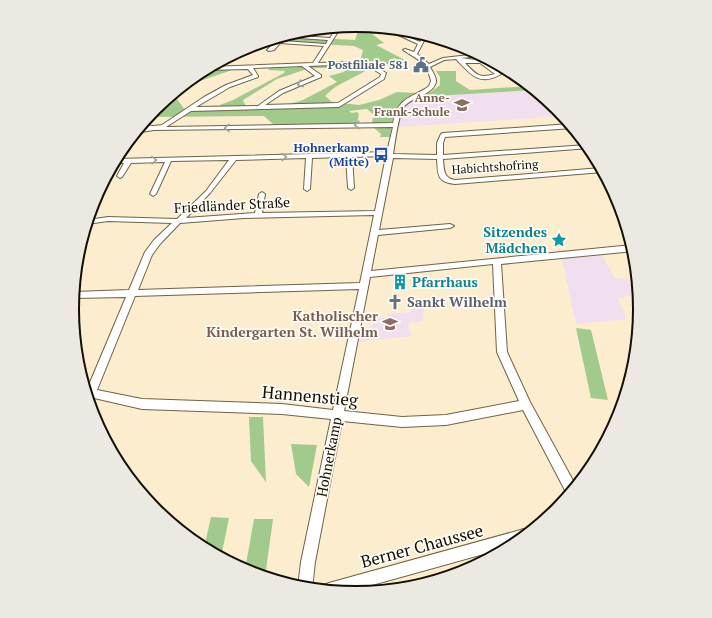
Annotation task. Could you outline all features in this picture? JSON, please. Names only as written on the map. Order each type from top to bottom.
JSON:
[{"type":"street","points":[[314,65],[334,33]]},
{"type":"street","points":[[402,36],[421,44]]},
{"type":"street","points":[[302,37],[330,38]]},
{"type":"street","points":[[415,54],[423,40]]},
{"type":"street","points":[[281,42],[326,45]]},
{"type":"street","points":[[268,50],[272,49],[277,43]]},
{"type":"street","name":"Hohnerkamp","points":[[306,582],[308,562],[337,415],[399,110],[403,103],[432,86],[434,80],[428,70],[428,66],[423,60],[415,54],[405,50]]},
{"type":"street","points":[[423,60],[467,56]]},
{"type":"street","points":[[457,57],[475,76],[486,78],[498,74],[481,62]]},
{"type":"street","points":[[428,66],[440,59]]},
{"type":"street","points":[[462,61],[481,62]]},
{"type":"street","points":[[219,68],[351,63]]},
{"type":"street","points":[[258,108],[281,92],[319,76],[303,65]]},
{"type":"street","points":[[147,128],[158,129],[217,92],[256,76],[249,67]]},
{"type":"street","points":[[190,109],[339,105],[382,78],[384,74],[378,70]]},
{"type":"street","points":[[144,131],[158,129],[396,125]]},
{"type":"street","name":"Habichtshofring","points":[[564,126],[446,134],[441,138],[442,178],[452,182],[596,171]]},
{"type":"street","points":[[122,160],[349,155],[441,157],[581,147]]},
{"type":"street","points":[[349,155],[351,188]]},
{"type":"street","points":[[307,189],[309,156]]},
{"type":"street","points":[[92,392],[131,293],[152,248],[208,192],[234,158]]},
{"type":"street","points":[[153,194],[169,159]]},
{"type":"street","points":[[120,176],[129,160]]},
{"type":"street","points":[[258,216],[262,194]]},
{"type":"street","name":"Friedländer Straße","points":[[94,221],[141,218],[179,221],[258,216],[378,213]]},
{"type":"street","points":[[374,233],[450,226]]},
{"type":"street","points":[[366,274],[627,249]]},
{"type":"street","points":[[497,261],[502,352],[526,405],[569,486]]},
{"type":"street","points":[[80,295],[363,286]]},
{"type":"street","name":"Hannenstieg","points":[[93,397],[142,404],[282,409],[402,422],[439,420],[526,405]]},
{"type":"street","name":"Berner Chaussee","points":[[346,585],[495,549]]},
{"type":"shaded area","points":[[527,90],[555,117],[398,127],[402,109],[406,104],[417,97]]},
{"type":"shaded area","points":[[602,255],[614,278],[628,279],[632,288],[632,295],[618,298],[627,319],[576,324],[562,259]]},
{"type":"shaded area","name":"Katholischer Kindergarten St. Wilhelm","points":[[424,306],[423,321],[408,323],[411,336],[357,342],[358,337],[368,334],[370,326],[372,326],[374,320],[378,321],[378,318],[388,318],[388,314],[412,312],[410,307]]},
{"type":"green space","points":[[358,32],[376,33],[372,34],[384,43],[376,45],[405,60],[405,62],[399,65],[382,64],[380,68],[372,67],[336,87],[325,96],[332,102],[359,105],[379,100],[397,92],[416,93],[408,97],[396,110],[390,137],[380,137],[381,134],[372,126],[373,114],[367,109],[349,111],[352,113],[357,112],[359,114],[357,124],[275,126],[264,116],[156,117],[173,101],[195,84],[177,99],[185,110],[286,105],[303,100],[337,82],[329,76],[344,72],[345,69],[311,68],[309,66],[357,64],[360,62],[363,50],[354,46],[282,42],[302,37],[355,40]]},
{"type":"green space","points":[[304,67],[307,69],[277,79],[243,100],[246,107],[220,106],[284,73],[285,71],[268,70],[270,68]]},
{"type":"green space","points":[[235,69],[198,82],[217,70]]},
{"type":"green space","points":[[436,71],[456,71],[456,81],[470,90],[521,87],[527,90],[417,97],[431,92],[440,85],[440,77]]},
{"type":"green space","points":[[576,328],[591,330],[608,400],[591,398]]},
{"type":"green space","points":[[249,417],[263,417],[266,482],[251,461]]},
{"type":"green space","points":[[291,444],[317,445],[309,487],[296,474]]},
{"type":"green space","points":[[211,517],[229,518],[222,552],[206,541]]},
{"type":"green space","points":[[254,519],[273,519],[266,571],[246,563]]},
{"type":"place","name":"Postfiliale 581","points":[[421,65]]},
{"type":"place","name":"Anne- Frank-Schule","points":[[462,105]]},
{"type":"place","name":"Hohnerkamp (Mitte)","points":[[381,155]]},
{"type":"place","name":"Sitzendes Mädchen","points":[[559,240]]},
{"type":"place","name":"Pfarrhaus","points":[[400,282]]},
{"type":"place","name":"Sankt Wilhelm","points":[[395,302]]},
{"type":"place","name":"Katholischer Kindergarten St. Wilhelm","points":[[390,324]]}]
